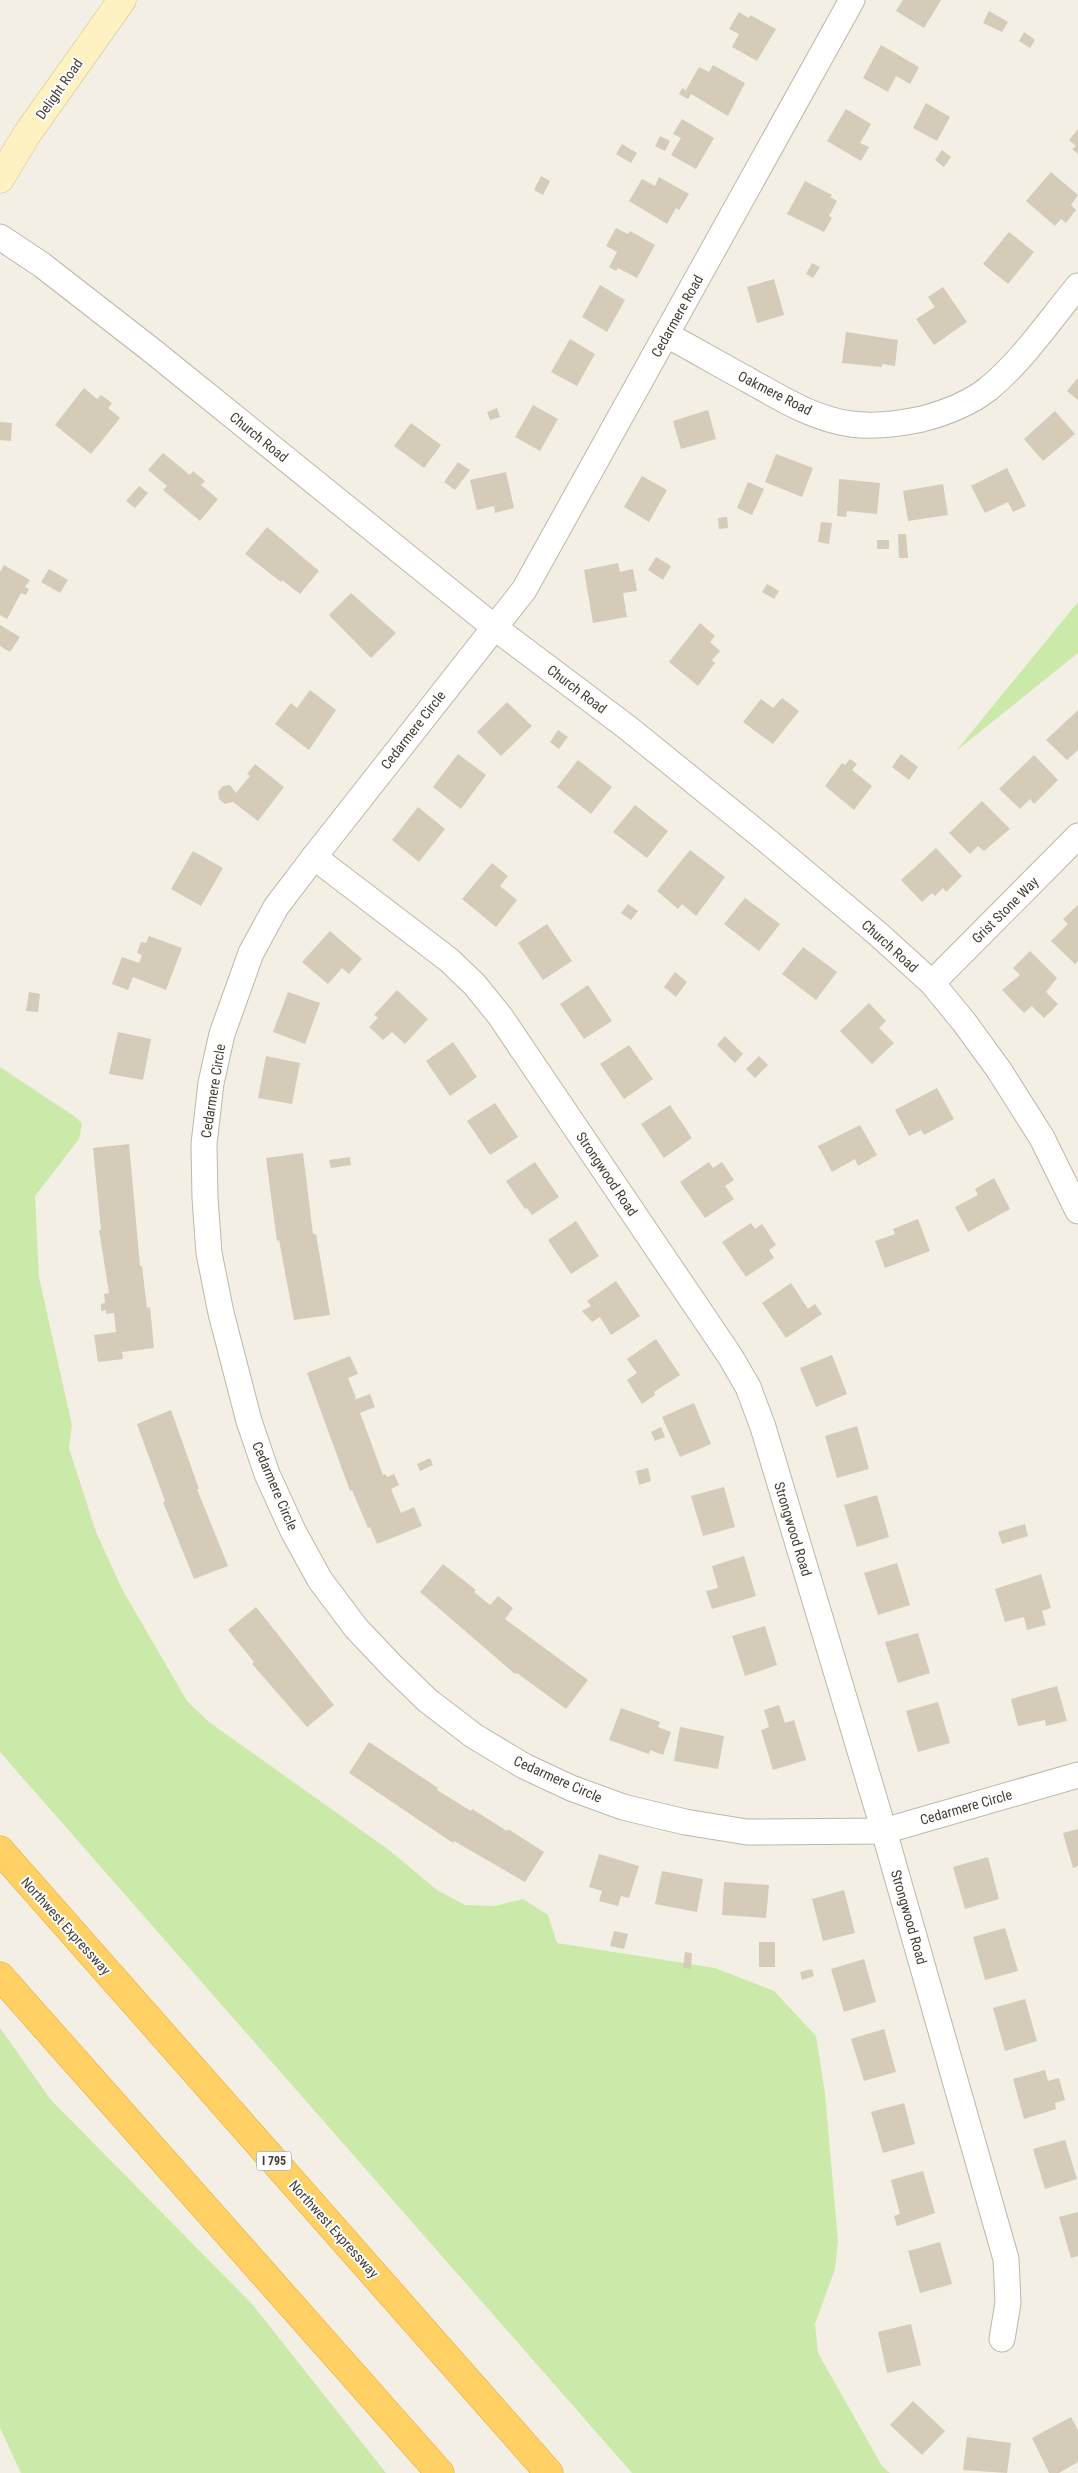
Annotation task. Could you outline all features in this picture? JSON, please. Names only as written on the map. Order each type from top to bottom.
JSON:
[{"type":"highway","name":"Northwest Expressway","points":[[0,1850],[549,2473]]},
{"type":"highway","points":[[0,1976],[440,2473]]},
{"type":"street","name":"Delight Road","points":[[0,179],[27,134],[122,0]]},
{"type":"street","name":"Cedarmere Road","points":[[494,627],[524,590],[852,0]]},
{"type":"street","name":"Church Road","points":[[0,237],[42,265],[150,349],[494,627],[628,728],[757,832],[932,983],[964,1022],[999,1070],[1042,1138],[1078,1209]]},
{"type":"street","name":"Oakmere Road","points":[[667,335],[797,407],[829,419],[851,424],[879,425],[906,423],[936,415],[987,390],[1012,366],[1078,286]]},
{"type":"street","name":"Cedarmere Circle","points":[[494,627],[276,907],[251,952],[236,990],[222,1034],[211,1083],[204,1144],[209,1253],[221,1313],[249,1421],[267,1474],[293,1531],[320,1580],[356,1628],[427,1700],[474,1736],[524,1766],[571,1788],[623,1807],[684,1822],[747,1832],[884,1831],[1078,1775]]},
{"type":"street","name":"Grist Stone Way","points":[[932,983],[1078,836]]},
{"type":"street","name":"Strongwood Road","points":[[314,857],[449,960],[476,985],[506,1024],[730,1356],[748,1387],[763,1427],[884,1831],[1006,2259],[1008,2303],[1002,2339]]},
{"type":"green space","points":[[1078,602],[1078,653],[956,751]]},
{"type":"green space","points":[[0,1067],[77,1118],[82,1124],[79,1139],[35,1196],[39,1277],[72,1425],[69,1448],[96,1532],[122,1589],[187,1701],[209,1722],[389,1850],[437,1890],[465,1905],[494,1906],[523,1899],[548,1915],[557,1943],[715,1968],[774,1991],[816,2036],[825,2094],[838,2241],[835,2269],[815,2324],[818,2353],[882,2466],[890,2473],[632,2473],[0,1752]]},
{"type":"green space","points":[[0,2028],[51,2100],[252,2304],[386,2473],[21,2473],[0,2428]]},
{"type":"building","points":[[903,0],[941,0],[924,28],[896,11]]},
{"type":"building","points":[[989,11],[1008,22],[1002,32],[983,23]]},
{"type":"building","points":[[739,12],[749,18],[750,15],[776,29],[757,61],[732,47],[739,34],[729,29]]},
{"type":"building","points":[[1024,32],[1035,40],[1030,48],[1019,41]]},
{"type":"building","points":[[881,45],[919,67],[910,84],[896,76],[888,92],[863,78]]},
{"type":"building","points":[[713,65],[745,83],[728,116],[691,94],[688,99],[679,94],[682,88],[686,90],[699,67],[709,72]]},
{"type":"building","points":[[926,103],[950,117],[937,141],[913,128]]},
{"type":"building","points":[[846,109],[871,124],[860,143],[869,147],[861,161],[827,141]]},
{"type":"building","points":[[682,119],[714,138],[696,169],[671,155],[681,138],[673,134]]},
{"type":"building","points":[[1078,129],[1078,154],[1072,149],[1076,146],[1069,140]]},
{"type":"building","points":[[660,136],[670,141],[665,151],[655,146]]},
{"type":"building","points":[[622,144],[637,153],[631,163],[616,154]]},
{"type":"building","points":[[942,150],[951,157],[944,167],[935,160]]},
{"type":"building","points":[[1051,172],[1078,195],[1071,205],[1076,210],[1066,223],[1061,219],[1055,226],[1026,201]]},
{"type":"building","points":[[541,176],[550,181],[543,195],[534,190]]},
{"type":"building","points":[[659,177],[689,194],[679,210],[676,208],[667,224],[629,201],[642,179],[655,186]]},
{"type":"building","points":[[805,181],[832,195],[830,197],[837,201],[829,216],[832,218],[824,232],[787,214]]},
{"type":"building","points":[[616,228],[628,234],[630,231],[655,245],[637,278],[618,268],[616,271],[609,267],[617,252],[606,246]]},
{"type":"building","points":[[1009,232],[1034,252],[1008,284],[983,264]]},
{"type":"building","points":[[812,263],[820,267],[813,278],[806,274]]},
{"type":"building","points":[[774,279],[784,315],[757,323],[747,287]]},
{"type":"building","points":[[600,285],[625,300],[607,332],[582,317]]},
{"type":"building","points":[[943,287],[967,322],[934,345],[916,319],[935,307],[928,297]]},
{"type":"building","points":[[846,332],[898,340],[895,366],[882,364],[882,367],[842,363]]},
{"type":"building","points":[[570,339],[595,354],[577,386],[551,372]]},
{"type":"building","points":[[1078,378],[1078,400],[1067,391]]},
{"type":"building","points":[[84,388],[97,399],[101,395],[112,403],[108,408],[120,418],[91,454],[55,425]]},
{"type":"building","points":[[533,405],[558,419],[540,451],[515,437]]},
{"type":"building","points":[[497,408],[500,417],[490,420],[487,412]]},
{"type":"building","points":[[708,410],[716,439],[681,449],[673,421]]},
{"type":"building","points":[[1055,411],[1075,434],[1043,461],[1024,439]]},
{"type":"building","points":[[0,422],[12,423],[11,441],[0,440]]},
{"type":"building","points":[[411,423],[441,445],[424,468],[394,446]]},
{"type":"building","points":[[163,453],[190,475],[193,471],[205,481],[201,485],[218,499],[200,521],[163,490],[167,486],[148,470]]},
{"type":"building","points":[[776,454],[813,468],[802,497],[765,482]]},
{"type":"building","points":[[458,462],[470,470],[455,490],[444,482]]},
{"type":"building","points":[[1007,468],[1026,506],[1013,512],[1008,502],[985,513],[971,486]]},
{"type":"building","points":[[506,472],[514,508],[495,513],[494,506],[477,510],[470,480]]},
{"type":"building","points":[[642,476],[667,490],[649,522],[624,507]]},
{"type":"building","points":[[839,479],[880,483],[877,514],[847,511],[846,517],[837,516]]},
{"type":"building","points":[[748,482],[764,489],[752,515],[737,508]]},
{"type":"building","points":[[943,484],[948,515],[908,521],[903,491]]},
{"type":"building","points":[[139,486],[148,493],[135,508],[126,501]]},
{"type":"building","points":[[727,517],[728,528],[719,529],[718,518]]},
{"type":"building","points":[[821,522],[832,523],[829,544],[818,542]]},
{"type":"building","points":[[267,527],[319,571],[300,594],[245,554]]},
{"type":"building","points":[[898,534],[906,534],[908,558],[899,558]]},
{"type":"building","points":[[877,540],[889,540],[889,549],[877,549]]},
{"type":"building","points":[[656,557],[671,566],[663,580],[648,570]]},
{"type":"building","points":[[618,563],[620,572],[633,569],[637,591],[623,593],[627,617],[593,623],[584,570]]},
{"type":"building","points":[[4,565],[30,580],[25,587],[29,589],[26,595],[21,593],[7,619],[0,615],[0,572]]},
{"type":"building","points":[[49,569],[68,580],[60,593],[41,582]]},
{"type":"building","points":[[767,584],[779,591],[774,599],[762,592]]},
{"type":"building","points":[[351,593],[396,633],[371,658],[329,615]]},
{"type":"building","points":[[700,623],[715,636],[710,642],[720,651],[712,660],[715,663],[698,686],[669,662]]},
{"type":"building","points":[[0,625],[20,637],[10,652],[0,646]]},
{"type":"building","points":[[310,690],[336,710],[309,750],[275,724],[291,703],[297,708]]},
{"type":"building","points":[[782,698],[799,711],[773,744],[743,722],[761,699],[773,708]]},
{"type":"building","points":[[507,702],[532,726],[501,756],[477,732]]},
{"type":"building","points":[[1078,710],[1078,750],[1067,760],[1046,740]]},
{"type":"building","points":[[558,730],[568,737],[559,749],[550,742]]},
{"type":"building","points":[[458,754],[486,775],[461,809],[433,787]]},
{"type":"building","points":[[901,754],[918,767],[909,780],[892,767]]},
{"type":"building","points":[[1034,755],[1058,780],[1034,804],[1030,799],[1020,809],[999,789]]},
{"type":"building","points":[[850,759],[857,764],[852,770],[872,786],[854,810],[825,786],[842,763],[845,765]]},
{"type":"building","points":[[578,760],[612,787],[591,814],[557,787]]},
{"type":"building","points":[[255,764],[284,787],[258,821],[233,802],[225,804],[219,799],[218,792],[223,786],[230,785],[236,793],[250,776],[247,774]]},
{"type":"building","points":[[982,801],[1010,829],[984,851],[978,846],[970,854],[949,833]]},
{"type":"building","points":[[635,805],[668,831],[647,858],[613,832]]},
{"type":"building","points":[[418,807],[445,829],[419,862],[392,840]]},
{"type":"building","points":[[936,848],[962,876],[946,892],[943,888],[935,896],[932,893],[922,902],[901,880]]},
{"type":"building","points":[[690,850],[725,877],[696,916],[682,904],[678,909],[657,891]]},
{"type":"building","points":[[193,851],[223,868],[201,906],[171,889]]},
{"type":"building","points":[[492,863],[508,876],[500,886],[517,900],[496,927],[462,899]]},
{"type":"building","points":[[745,898],[780,924],[759,951],[724,924]]},
{"type":"building","points":[[628,904],[638,911],[631,920],[621,913]]},
{"type":"building","points":[[1078,905],[1078,961],[1075,964],[1051,941],[1068,924],[1063,919]]},
{"type":"building","points":[[547,924],[572,961],[543,980],[518,943]]},
{"type":"building","points":[[330,931],[362,959],[349,974],[342,968],[328,984],[302,962]]},
{"type":"building","points":[[149,936],[182,948],[166,990],[133,977],[128,990],[112,984],[122,957],[139,963],[142,955],[137,953],[141,942],[146,943]]},
{"type":"building","points":[[803,947],[837,972],[816,1000],[782,974]]},
{"type":"building","points":[[1030,951],[1057,978],[1046,992],[1058,1004],[1044,1018],[1032,1006],[1024,1013],[1002,990],[1020,975],[1013,968]]},
{"type":"building","points":[[675,972],[687,982],[676,997],[664,987]]},
{"type":"building","points":[[588,985],[612,1021],[584,1039],[560,1004]]},
{"type":"building","points":[[397,990],[428,1019],[405,1044],[392,1032],[383,1040],[369,1027],[378,1018],[374,1015]]},
{"type":"building","points":[[29,992],[40,994],[38,1012],[26,1011]]},
{"type":"building","points":[[288,992],[320,1003],[305,1044],[273,1032]]},
{"type":"building","points":[[869,1003],[886,1021],[879,1028],[894,1043],[872,1064],[840,1031]]},
{"type":"building","points":[[118,1032],[151,1039],[143,1080],[109,1074]]},
{"type":"building","points":[[725,1036],[743,1054],[735,1063],[717,1045]]},
{"type":"building","points":[[453,1042],[477,1077],[450,1096],[426,1061]]},
{"type":"building","points":[[629,1045],[653,1079],[624,1099],[600,1064]]},
{"type":"building","points":[[266,1056],[300,1063],[292,1104],[258,1098]]},
{"type":"building","points":[[759,1056],[768,1065],[755,1078],[746,1069]]},
{"type":"building","points":[[937,1088],[954,1119],[924,1135],[921,1130],[909,1136],[895,1110]]},
{"type":"building","points":[[495,1103],[518,1137],[490,1155],[467,1121]]},
{"type":"building","points":[[670,1105],[692,1138],[664,1158],[641,1124]]},
{"type":"building","points":[[860,1125],[877,1155],[858,1166],[855,1159],[832,1172],[818,1146]]},
{"type":"building","points":[[129,1144],[140,1266],[142,1266],[147,1308],[150,1307],[154,1348],[122,1352],[123,1359],[98,1362],[94,1335],[116,1332],[114,1313],[106,1314],[106,1310],[101,1311],[101,1304],[105,1303],[104,1294],[109,1293],[99,1230],[101,1230],[93,1148]]},
{"type":"building","points":[[303,1153],[313,1234],[316,1234],[330,1315],[294,1320],[279,1240],[277,1241],[266,1158]]},
{"type":"building","points":[[350,1157],[351,1165],[331,1168],[329,1160]]},
{"type":"building","points":[[535,1162],[559,1197],[532,1215],[527,1208],[525,1209],[506,1181]]},
{"type":"building","points":[[709,1162],[713,1168],[722,1162],[734,1180],[725,1186],[734,1199],[705,1218],[680,1182]]},
{"type":"building","points":[[994,1178],[1010,1209],[968,1232],[955,1207],[978,1195],[975,1189]]},
{"type":"building","points":[[918,1219],[930,1251],[885,1268],[875,1241],[895,1234],[893,1229]]},
{"type":"building","points":[[576,1221],[599,1256],[571,1274],[548,1240]]},
{"type":"building","points":[[751,1223],[755,1229],[762,1224],[776,1245],[769,1250],[774,1258],[746,1277],[722,1242]]},
{"type":"building","points":[[616,1281],[640,1316],[611,1335],[600,1317],[592,1322],[582,1311],[591,1306],[587,1301]]},
{"type":"building","points":[[791,1283],[808,1309],[815,1304],[822,1314],[786,1338],[762,1303]]},
{"type":"building","points":[[656,1339],[680,1375],[654,1392],[655,1395],[642,1404],[627,1380],[637,1373],[627,1359]]},
{"type":"building","points":[[832,1355],[847,1394],[816,1407],[800,1368]]},
{"type":"building","points":[[350,1356],[358,1374],[348,1378],[356,1398],[354,1400],[370,1394],[375,1407],[360,1413],[383,1475],[385,1474],[387,1477],[394,1474],[399,1485],[391,1489],[401,1513],[414,1507],[422,1526],[377,1544],[352,1490],[350,1491],[307,1373]]},
{"type":"building","points":[[694,1403],[711,1444],[680,1457],[662,1417]]},
{"type":"building","points":[[171,1410],[199,1489],[197,1489],[228,1566],[194,1579],[163,1502],[165,1501],[137,1424]]},
{"type":"building","points":[[857,1426],[869,1469],[837,1478],[825,1436]]},
{"type":"building","points":[[661,1427],[665,1437],[655,1441],[651,1432]]},
{"type":"building","points":[[430,1458],[433,1465],[420,1471],[417,1464]]},
{"type":"building","points":[[648,1468],[651,1481],[639,1485],[636,1471]]},
{"type":"building","points":[[724,1487],[735,1527],[703,1536],[691,1496]]},
{"type":"building","points":[[877,1495],[889,1537],[857,1547],[844,1505]]},
{"type":"building","points":[[1025,1524],[1028,1536],[1002,1544],[998,1532]]},
{"type":"building","points":[[744,1556],[756,1596],[712,1609],[706,1591],[718,1588],[712,1566]]},
{"type":"building","points":[[897,1563],[910,1605],[878,1615],[864,1573]]},
{"type":"building","points":[[443,1564],[476,1590],[474,1592],[490,1605],[498,1596],[513,1608],[505,1619],[588,1680],[566,1709],[517,1673],[515,1674],[420,1592]]},
{"type":"building","points":[[1041,1574],[1051,1608],[1042,1611],[1046,1625],[1027,1630],[1024,1617],[1005,1622],[995,1589]]},
{"type":"building","points":[[256,1607],[334,1705],[307,1727],[252,1664],[254,1662],[228,1630]]},
{"type":"building","points":[[765,1626],[777,1665],[745,1676],[732,1636]]},
{"type":"building","points":[[918,1633],[930,1673],[898,1683],[885,1642]]},
{"type":"building","points":[[1057,1686],[1067,1721],[1046,1726],[1045,1720],[1018,1726],[1011,1699]]},
{"type":"building","points":[[938,1702],[950,1743],[918,1752],[906,1711]]},
{"type":"building","points":[[779,1705],[785,1723],[794,1720],[806,1760],[773,1770],[761,1730],[769,1727],[764,1710]]},
{"type":"building","points":[[621,1708],[660,1722],[658,1727],[671,1732],[663,1755],[650,1750],[649,1754],[609,1740]]},
{"type":"building","points":[[680,1727],[724,1736],[718,1769],[674,1761]]},
{"type":"building","points":[[369,1742],[438,1788],[437,1790],[507,1831],[508,1829],[544,1852],[525,1882],[454,1841],[453,1843],[349,1773]]},
{"type":"building","points":[[1078,1829],[1078,1866],[1073,1868],[1063,1833]]},
{"type":"building","points":[[599,1854],[639,1866],[629,1898],[621,1896],[618,1906],[599,1901],[602,1891],[589,1887]]},
{"type":"building","points":[[988,1857],[999,1899],[965,1909],[953,1867]]},
{"type":"building","points":[[662,1871],[703,1879],[697,1912],[655,1904]]},
{"type":"building","points":[[724,1882],[769,1885],[766,1918],[722,1915]]},
{"type":"building","points":[[844,1890],[855,1933],[823,1941],[812,1899]]},
{"type":"building","points":[[1005,1928],[1018,1971],[985,1980],[973,1937]]},
{"type":"building","points":[[614,1931],[628,1934],[624,1949],[610,1946]]},
{"type":"building","points":[[759,1942],[775,1942],[775,1967],[759,1967]]},
{"type":"building","points":[[685,1952],[692,1953],[691,1969],[683,1968]]},
{"type":"building","points":[[864,1959],[876,2002],[844,2012],[831,1969]]},
{"type":"building","points":[[812,1969],[814,1976],[802,1980],[800,1972]]},
{"type":"building","points":[[1025,1999],[1037,2041],[1005,2051],[993,2008]]},
{"type":"building","points":[[884,2029],[896,2072],[864,2081],[851,2039]]},
{"type":"building","points":[[1045,2070],[1048,2081],[1059,2078],[1065,2100],[1055,2103],[1056,2109],[1024,2119],[1013,2079]]},
{"type":"building","points":[[904,2103],[915,2144],[883,2153],[871,2112]]},
{"type":"building","points":[[1065,2140],[1077,2179],[1045,2189],[1033,2149]]},
{"type":"building","points":[[923,2171],[935,2213],[897,2226],[894,2216],[900,2214],[891,2180]]},
{"type":"building","points":[[1078,2212],[1078,2256],[1071,2258],[1059,2217]]},
{"type":"building","points":[[940,2242],[952,2284],[920,2293],[908,2251]]},
{"type":"building","points":[[911,2324],[921,2365],[887,2373],[878,2332]]},
{"type":"building","points":[[913,2401],[945,2431],[922,2455],[890,2425]]},
{"type":"building","points":[[1071,2417],[1078,2430],[1078,2462],[1059,2473],[1049,2473],[1032,2438]]},
{"type":"building","points":[[967,2437],[1011,2443],[1007,2473],[963,2470]]}]
